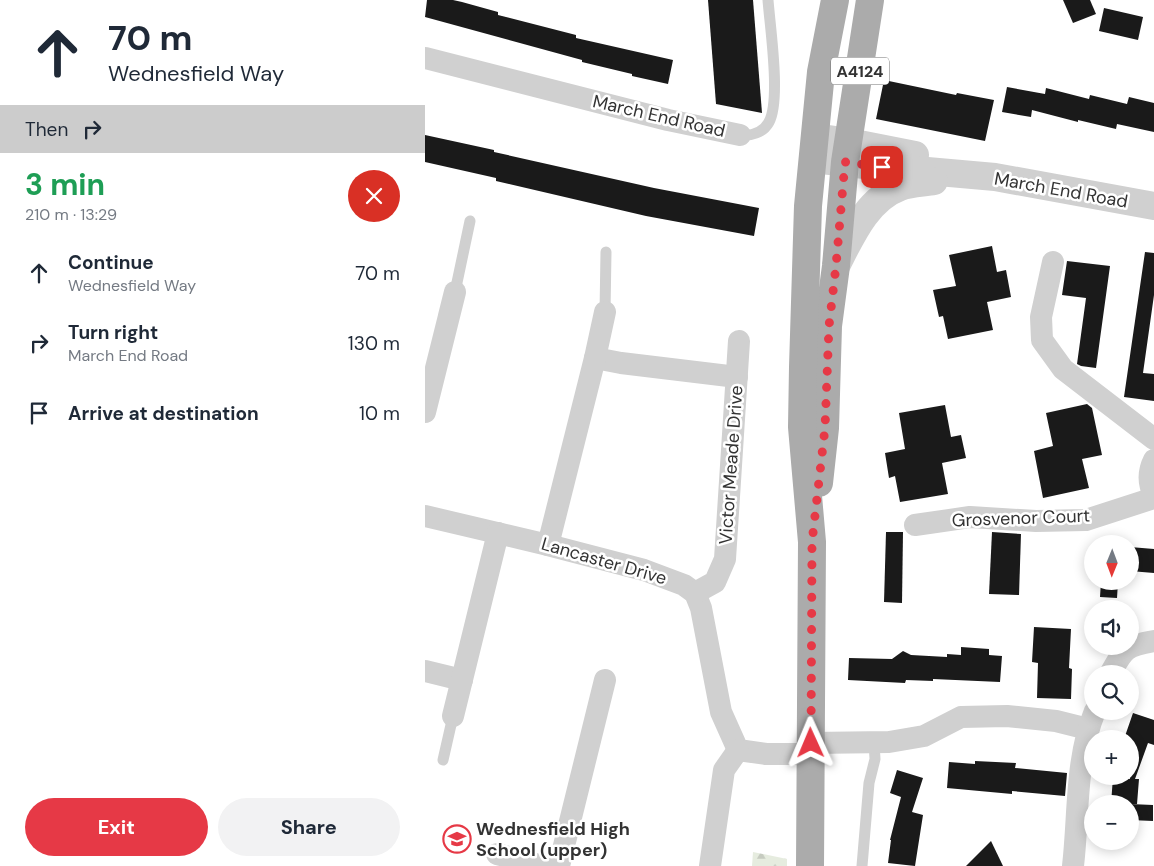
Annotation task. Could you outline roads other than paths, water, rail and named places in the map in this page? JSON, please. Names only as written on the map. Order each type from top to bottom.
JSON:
[{"type":"main road","points":[[818,0],[826,46]]},
{"type":"main road","name":"A4124","points":[[809,866],[812,749],[812,542],[802,427],[807,214],[821,72],[835,0]]},
{"type":"main road","name":"A4124","points":[[812,542],[825,428],[829,326],[847,152],[870,0]]},
{"type":"street","name":"March End Road","points":[[425,58],[668,120],[730,127]]},
{"type":"street","points":[[814,148],[847,152],[911,153],[968,176]]},
{"type":"street","name":"March End Road","points":[[836,266],[854,232],[879,199],[900,187],[968,176],[995,177],[1154,206]]},
{"type":"street","points":[[1053,262],[1041,317],[1042,340],[1063,369],[1154,439]]},
{"type":"street","points":[[425,412],[433,342],[455,292]]},
{"type":"street","points":[[548,545],[605,312]]},
{"type":"street","points":[[737,376],[739,341]]},
{"type":"street","name":"Victor Meade Drive","points":[[595,358],[621,363],[737,376],[725,559],[715,582],[695,593]]},
{"type":"street","points":[[1154,460],[1149,476],[1150,487],[1154,497]]},
{"type":"street","name":"Grosvenor Court","points":[[915,525],[970,517],[1036,521],[1085,520],[1154,497]]},
{"type":"street","name":"Lancaster Drive","points":[[425,516],[644,570],[684,585],[695,593]]},
{"type":"street","points":[[453,716],[498,534]]},
{"type":"street","points":[[695,593],[701,608],[721,712],[738,750]]},
{"type":"street","points":[[1115,665],[1120,655],[1133,645],[1154,641]]},
{"type":"street","points":[[425,671],[462,680]]},
{"type":"street","points":[[559,866],[610,707],[605,680]]},
{"type":"street","points":[[738,750],[766,754],[889,742],[924,736],[961,717],[1007,716],[1056,721],[1091,720],[1078,782],[1077,829],[1073,866]]},
{"type":"street","points":[[710,866],[724,770],[738,750]]},
{"type":"street","points":[[497,854],[543,866]]},
{"type":"lane","name":"March End Road","points":[[730,127],[752,136],[769,123],[774,106],[774,72],[768,0]]},
{"type":"lane","points":[[455,292],[470,221]]},
{"type":"lane","points":[[605,312],[606,252]]},
{"type":"lane","points":[[443,760],[453,716]]},
{"type":"lane","points":[[862,866],[869,783],[875,759],[874,742]]},
{"type":"place","name":"Wednesfield High School (upper)","points":[[457,839]]}]
